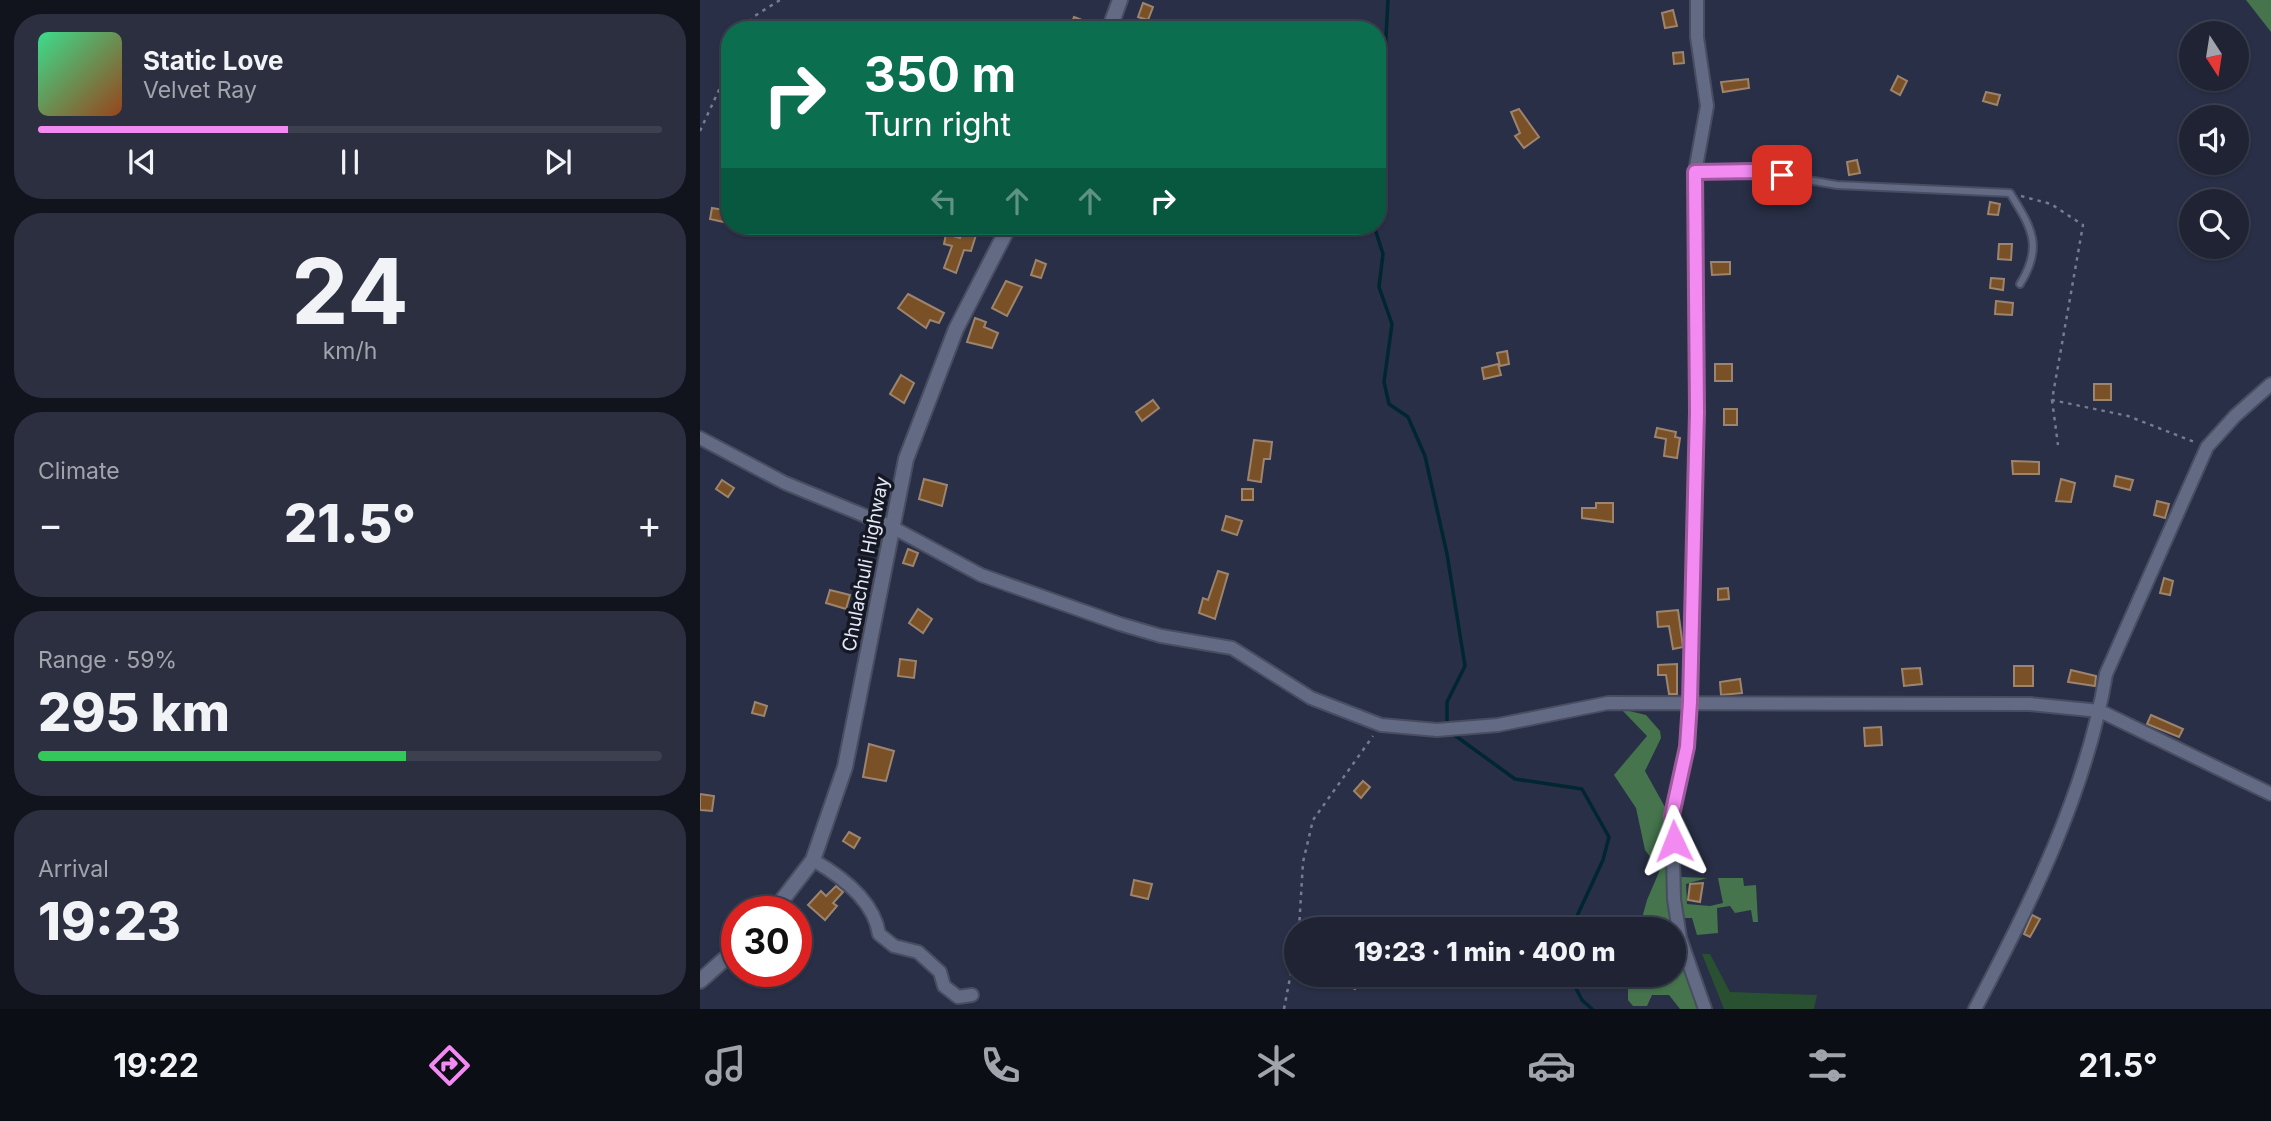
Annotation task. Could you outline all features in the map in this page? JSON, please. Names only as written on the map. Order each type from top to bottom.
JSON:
[{"type":"street","points":[[1112,21],[1120,0]]},
{"type":"street","points":[[1697,0],[1697,37],[1707,106],[1695,172],[1697,412],[1690,702],[1687,747],[1672,815],[1674,899],[1680,938],[1705,1009]]},
{"type":"street","name":"Chulachuli Highway","points":[[785,896],[813,860],[845,767],[890,526],[906,459],[956,329],[1004,235]]},
{"type":"street","points":[[1975,1009],[2054,844],[2100,711],[2106,674],[2207,447],[2235,416],[2271,384]]},
{"type":"street","points":[[700,438],[785,483],[890,526],[981,575],[1018,590],[1161,636],[1232,649],[1311,698],[1381,725],[1437,730],[1533,720],[1608,703],[2007,703],[2100,711],[2271,794]]},
{"type":"street","points":[[813,860],[832,871],[866,902],[876,918],[879,934],[894,946],[918,952],[940,972],[944,986],[958,997],[972,995]]},
{"type":"street","points":[[700,981],[721,962]]},
{"type":"lane","points":[[1695,172],[1755,171],[1837,185],[2010,193],[2029,225],[2033,250],[2034,262],[2020,284]]},
{"type":"path","points":[[750,21],[752,17],[780,0]]},
{"type":"path","points":[[700,131],[721,86]]},
{"type":"path","points":[[2010,193],[2050,204],[2083,225],[2052,400],[2057,445]]},
{"type":"path","points":[[2052,400],[2128,416],[2207,447]]},
{"type":"path","points":[[1299,917],[1303,862],[1313,820],[1381,725]]},
{"type":"path","points":[[1284,1009],[1288,987]]},
{"type":"green space","points":[[2246,0],[2271,0],[2271,32]]},
{"type":"green space","points":[[1621,709],[1646,715],[1660,731],[1661,738],[1645,771],[1666,809],[1671,917],[1642,917],[1665,858],[1651,858],[1645,850],[1636,808],[1614,775],[1647,736]]},
{"type":"green space","points":[[1681,877],[1707,878],[1686,884],[1687,904],[1710,906],[1723,903],[1718,878],[1743,878],[1744,886],[1756,885],[1758,922],[1753,922],[1751,910],[1735,913],[1730,906],[1717,908],[1718,933],[1697,935],[1692,918],[1682,917]]},
{"type":"green space","points":[[1702,954],[1710,954],[1730,992],[1817,995],[1814,1009],[1724,1009]]},
{"type":"green space","points":[[1686,977],[1699,1009],[1680,1009],[1669,995],[1652,995],[1647,1006],[1633,1006],[1628,1000],[1628,987],[1686,987]]},
{"type":"building","points":[[1143,3],[1153,7],[1148,20],[1138,17]]},
{"type":"building","points":[[1673,10],[1677,26],[1665,28],[1662,13]]},
{"type":"building","points":[[1683,52],[1684,63],[1674,64],[1673,53]]},
{"type":"building","points":[[1898,76],[1907,81],[1900,95],[1891,90]]},
{"type":"building","points":[[1748,79],[1749,88],[1723,92],[1721,82]]},
{"type":"building","points":[[1986,92],[2000,95],[1997,105],[1983,101]]},
{"type":"building","points":[[1519,109],[1539,137],[1524,148],[1515,136],[1520,133],[1511,112]]},
{"type":"building","points":[[1760,156],[1770,157],[1769,168],[1759,166]]},
{"type":"building","points":[[1857,160],[1860,173],[1849,175],[1847,162]]},
{"type":"building","points":[[1990,202],[2000,204],[1998,215],[1988,214]]},
{"type":"building","points":[[712,208],[721,210],[721,221],[710,219]]},
{"type":"building","points":[[946,235],[960,238],[961,235],[976,235],[971,251],[964,250],[956,273],[944,268],[952,246],[944,244]]},
{"type":"building","points":[[1999,244],[2012,244],[2011,260],[1998,259]]},
{"type":"building","points":[[1036,260],[1046,264],[1041,278],[1031,275]]},
{"type":"building","points":[[1711,262],[1730,262],[1730,274],[1712,275]]},
{"type":"building","points":[[1991,278],[2004,279],[2003,290],[1990,288]]},
{"type":"building","points":[[1006,281],[1022,287],[1007,316],[992,308]]},
{"type":"building","points":[[908,294],[944,313],[939,323],[930,320],[926,328],[898,308]]},
{"type":"building","points":[[1996,301],[2013,303],[2012,315],[1995,314]]},
{"type":"building","points":[[975,318],[986,322],[984,327],[998,333],[992,348],[967,342]]},
{"type":"building","points":[[1507,351],[1509,364],[1500,366],[1497,353]]},
{"type":"building","points":[[1498,364],[1501,375],[1484,379],[1482,368]]},
{"type":"building","points":[[1715,364],[1732,364],[1732,381],[1715,381]]},
{"type":"building","points":[[901,375],[914,383],[904,403],[890,394]]},
{"type":"building","points":[[2094,384],[2111,384],[2111,400],[2094,400]]},
{"type":"building","points":[[1153,400],[1159,408],[1142,421],[1136,412]]},
{"type":"building","points":[[1724,409],[1737,409],[1737,425],[1724,425]]},
{"type":"building","points":[[1657,428],[1676,432],[1675,437],[1680,438],[1677,458],[1664,456],[1666,439],[1655,437]]},
{"type":"building","points":[[1254,440],[1272,442],[1270,459],[1264,459],[1261,482],[1248,480]]},
{"type":"building","points":[[2012,461],[2039,462],[2039,474],[2013,474]]},
{"type":"building","points":[[2116,476],[2133,480],[2130,490],[2114,486]]},
{"type":"building","points":[[924,479],[947,485],[942,506],[919,499]]},
{"type":"building","points":[[2061,479],[2075,483],[2071,502],[2056,501]]},
{"type":"building","points":[[722,480],[734,488],[728,497],[716,489]]},
{"type":"building","points":[[1242,489],[1253,489],[1253,500],[1242,500]]},
{"type":"building","points":[[2157,501],[2169,504],[2165,518],[2154,515]]},
{"type":"building","points":[[1596,503],[1613,503],[1613,522],[1582,518],[1582,508],[1596,508]]},
{"type":"building","points":[[1226,516],[1242,521],[1237,535],[1222,530]]},
{"type":"building","points":[[908,549],[918,553],[913,566],[903,563]]},
{"type":"building","points":[[1218,571],[1228,574],[1215,619],[1199,613],[1203,598],[1208,600]]},
{"type":"building","points":[[2164,578],[2173,581],[2170,595],[2160,593]]},
{"type":"building","points":[[1728,588],[1729,599],[1718,600],[1718,589]]},
{"type":"building","points":[[830,590],[850,595],[846,609],[826,603]]},
{"type":"building","points":[[918,609],[932,619],[923,633],[909,623]]},
{"type":"building","points":[[1678,610],[1683,647],[1673,649],[1669,626],[1658,627],[1657,612]]},
{"type":"building","points":[[900,659],[916,661],[914,678],[898,676]]},
{"type":"building","points":[[1677,664],[1677,694],[1669,694],[1666,675],[1658,675],[1658,665]]},
{"type":"building","points":[[2014,666],[2033,666],[2033,686],[2014,686]]},
{"type":"building","points":[[1920,668],[1922,684],[1904,686],[1902,669]]},
{"type":"building","points":[[2071,670],[2096,676],[2095,686],[2068,682]]},
{"type":"building","points":[[1740,679],[1742,693],[1721,695],[1720,682]]},
{"type":"building","points":[[755,702],[767,706],[764,716],[752,713]]},
{"type":"building","points":[[2151,715],[2183,729],[2179,737],[2147,724]]},
{"type":"building","points":[[1881,727],[1882,745],[1865,746],[1864,728]]},
{"type":"building","points":[[869,744],[894,751],[886,781],[863,777]]},
{"type":"building","points":[[1363,781],[1370,787],[1361,798],[1354,791]]},
{"type":"building","points":[[700,794],[714,796],[712,811],[700,810]]},
{"type":"building","points":[[849,832],[860,838],[854,848],[843,841]]},
{"type":"building","points":[[1134,880],[1152,884],[1148,899],[1131,895]]},
{"type":"building","points":[[1703,883],[1700,902],[1688,900],[1690,884]]},
{"type":"building","points":[[836,886],[843,892],[833,903],[837,906],[825,920],[812,909],[812,901],[821,891],[826,896]]},
{"type":"building","points":[[2032,915],[2040,919],[2030,937],[2024,934]]},
{"type":"waterway","points":[[1386,37],[1388,0]]},
{"type":"waterway","points":[[1377,235],[1383,254],[1379,287],[1392,324],[1384,382],[1389,404],[1408,417],[1425,456],[1447,554],[1465,666],[1447,702],[1447,720]]},
{"type":"waterway","points":[[1453,734],[1515,779],[1582,789],[1609,837],[1603,860],[1577,917]]},
{"type":"waterway","points":[[1575,987],[1582,1000],[1592,1009]]},
{"type":"route","points":[[1674,841],[1672,815],[1687,747],[1690,702],[1697,412],[1695,172],[1755,171],[1782,175]]}]
